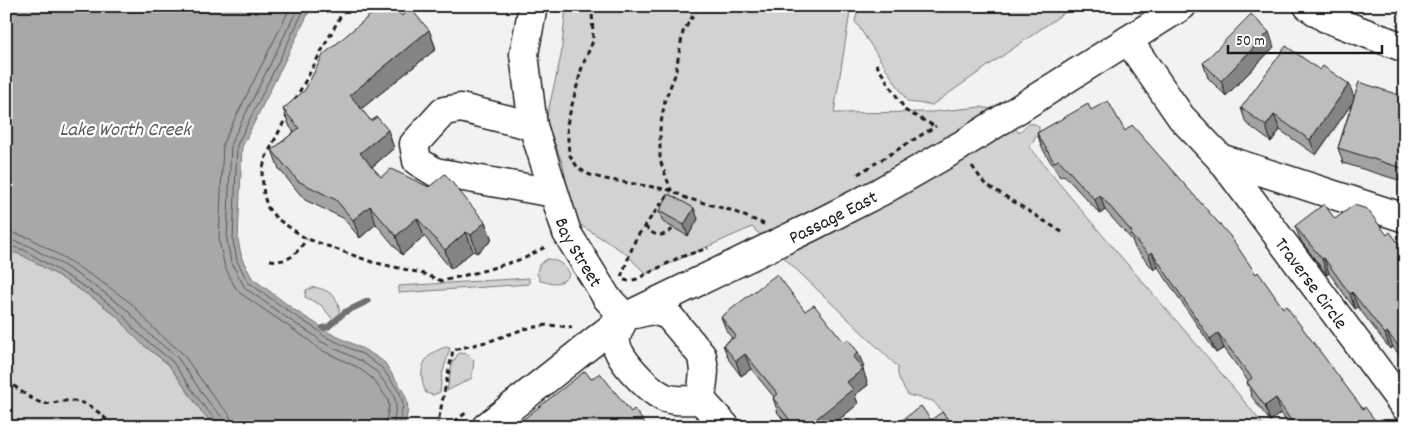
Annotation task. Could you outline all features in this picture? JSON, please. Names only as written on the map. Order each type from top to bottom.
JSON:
[{"type":"street","name":"Bay Street","points":[[533,6],[524,54],[533,126],[567,233],[607,298],[625,317]]},
{"type":"street","name":"Passage East","points":[[486,427],[625,317],[880,192],[960,146],[1182,6]]},
{"type":"street","points":[[1308,6],[1326,18],[1405,48]]},
{"type":"street","name":"Traverse Circle","points":[[1128,40],[1181,117],[1220,158],[1405,407]]},
{"type":"street","points":[[533,126],[461,108],[444,110],[414,144],[417,162],[434,172],[554,193]]},
{"type":"street","name":"Traverse Circle","points":[[1220,158],[1405,218]]},
{"type":"street","points":[[702,400],[681,400],[664,397],[648,386],[621,357],[615,339],[625,317],[652,310],[668,316],[702,356],[704,371],[702,400],[726,427]]},
{"type":"path","points":[[295,100],[346,6]]},
{"type":"path","points":[[592,6],[593,41],[582,67],[567,124],[569,154],[578,168],[590,175],[671,190],[686,198],[730,210],[765,224],[757,228]]},
{"type":"path","points":[[291,109],[266,159],[262,174],[264,196],[268,208],[276,218],[288,228],[307,238],[372,262],[442,281],[524,258],[567,233]]},
{"type":"path","points":[[855,176],[936,126]]},
{"type":"path","points":[[685,205],[686,198]]},
{"type":"path","points":[[645,226],[654,234],[661,235],[670,233],[679,221]]},
{"type":"path","points":[[270,260],[283,261],[291,257],[307,238]]},
{"type":"path","points":[[620,279],[630,282],[678,258],[709,248]]},
{"type":"path","points":[[6,381],[25,396],[39,403],[47,404],[66,401],[87,403],[114,427]]},
{"type":"shaded area","points":[[566,6],[851,6],[834,113],[932,112],[980,107],[1002,111],[1019,133],[1030,124],[1039,127],[1039,132],[1030,147],[1265,427],[955,427],[933,401],[908,395],[899,378],[898,367],[752,227],[646,274],[625,253],[574,221],[563,165],[546,120],[561,56]]},
{"type":"shaded area","points":[[859,6],[1074,6],[932,105],[908,102],[855,21]]},
{"type":"shaded area","points":[[6,250],[22,255],[57,275],[96,300],[120,319],[142,344],[168,364],[202,412],[216,427],[6,427]]},
{"type":"shaded area","points":[[547,259],[555,260],[566,268],[570,274],[567,278],[556,283],[540,281],[537,273],[539,265]]},
{"type":"shaded area","points":[[529,278],[529,284],[399,293],[399,286]]},
{"type":"shaded area","points":[[314,287],[326,291],[334,297],[339,306],[339,319],[334,321],[321,305],[305,297],[306,290]]},
{"type":"shaded area","points":[[446,347],[450,348],[442,375],[440,392],[433,395],[426,393],[422,378],[424,364],[431,354]]},
{"type":"shaded area","points":[[459,353],[468,354],[474,360],[472,378],[447,391],[452,363]]},
{"type":"water","name":"Lake Worth Creek","points":[[6,6],[312,6],[242,147],[238,240],[242,259],[252,278],[296,311],[326,331],[364,349],[385,363],[407,400],[408,406],[403,427],[216,427],[202,412],[168,364],[142,344],[120,319],[96,300],[57,275],[22,255],[6,250]]},
{"type":"building","points":[[381,6],[394,6],[402,16],[410,8],[429,30],[350,95],[371,121],[377,117],[388,130],[360,153],[381,177],[391,169],[429,187],[445,174],[485,222],[471,235],[466,232],[445,250],[417,218],[396,236],[370,206],[353,220],[336,200],[298,181],[272,150],[299,128],[283,109],[305,90],[323,55]]},
{"type":"building","points":[[1251,14],[1269,32],[1221,81],[1203,63]]},
{"type":"building","points":[[1286,46],[1320,70],[1323,66],[1349,84],[1310,140],[1274,115],[1266,126],[1241,108]]},
{"type":"building","points":[[1359,82],[1405,97],[1405,169],[1338,148]]},
{"type":"building","points":[[1108,101],[1125,131],[1132,125],[1230,236],[1256,274],[1258,272],[1283,308],[1286,306],[1363,409],[1365,407],[1380,427],[1295,427],[1276,398],[1265,406],[1247,382],[1252,378],[1218,333],[1210,339],[1152,252],[1149,255],[1100,195],[1095,200],[1059,160],[1054,162],[1037,133],[1088,104],[1091,110]]},
{"type":"building","points":[[669,194],[694,208],[684,225],[659,211]]},
{"type":"building","points":[[1324,204],[1335,219],[1354,205],[1367,209],[1387,235],[1390,232],[1405,252],[1405,354],[1387,332],[1385,334],[1352,292],[1350,294],[1324,258],[1322,259],[1295,226]]},
{"type":"building","points":[[777,274],[805,311],[814,305],[844,342],[848,339],[858,352],[853,357],[863,369],[847,382],[853,389],[806,427],[795,427],[773,398],[778,394],[745,354],[736,361],[723,345],[736,336],[721,317]]},
{"type":"building","points":[[585,371],[591,379],[600,373],[631,412],[634,409],[648,427],[526,427],[521,421]]},
{"type":"building","points":[[921,406],[931,420],[942,412],[953,427],[893,427]]},
{"type":"waterway","points":[[323,328],[328,327],[345,312],[368,301]]}]
